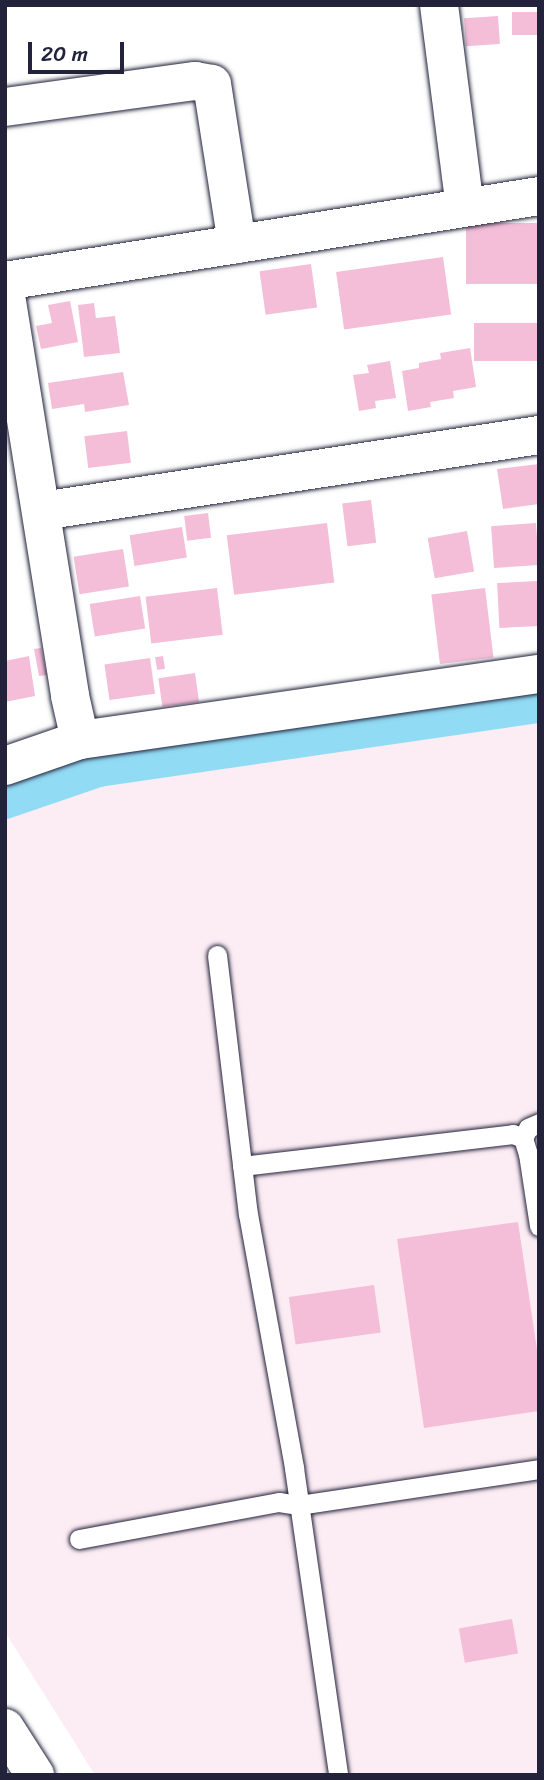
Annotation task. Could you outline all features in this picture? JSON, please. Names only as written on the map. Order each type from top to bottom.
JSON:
[{"type":"street","points":[[439,5],[465,207]]},
{"type":"street","points":[[5,107],[195,81],[212,84],[237,244]]},
{"type":"street","points":[[5,281],[539,196]]},
{"type":"street","points":[[5,289],[79,740]]},
{"type":"street","points":[[42,511],[539,435]]},
{"type":"street","points":[[5,766],[79,740],[539,674]]},
{"type":"street","points":[[5,1728],[35,1775]]},
{"type":"lane","points":[[217,954],[242,1166],[299,1505],[338,1775]]},
{"type":"lane","points":[[539,1123],[528,1128],[523,1138],[539,1226]]},
{"type":"lane","points":[[242,1166],[513,1134],[523,1138]]},
{"type":"lane","points":[[79,1539],[279,1502],[299,1505],[539,1469]]},
{"type":"shaded area","points":[[539,711],[539,1775],[95,1775],[5,1632],[5,808],[91,778]]},
{"type":"building","points":[[512,12],[539,12],[539,35],[512,35]]},
{"type":"building","points":[[498,16],[500,44],[466,46],[464,18]]},
{"type":"building","points":[[466,223],[539,223],[539,284],[466,284]]},
{"type":"building","points":[[443,257],[451,314],[344,329],[336,272]]},
{"type":"building","points":[[311,264],[317,308],[266,315],[260,271]]},
{"type":"building","points":[[70,301],[78,342],[41,349],[36,326],[52,323],[48,305]]},
{"type":"building","points":[[94,303],[96,318],[115,316],[120,353],[84,357],[78,305]]},
{"type":"building","points":[[474,323],[539,323],[539,361],[474,361]]},
{"type":"building","points":[[470,348],[476,387],[453,391],[454,398],[430,402],[431,407],[408,411],[402,371],[419,368],[419,363],[441,359],[440,353]]},
{"type":"building","points":[[390,361],[396,398],[375,401],[376,408],[359,411],[353,375],[369,373],[367,365]]},
{"type":"building","points":[[123,372],[129,405],[85,412],[84,404],[52,409],[48,383]]},
{"type":"building","points":[[127,431],[131,463],[88,468],[84,436]]},
{"type":"building","points":[[539,464],[539,504],[503,509],[497,469]]},
{"type":"building","points":[[371,500],[376,543],[347,546],[342,504]]},
{"type":"building","points":[[208,513],[211,538],[187,541],[184,516]]},
{"type":"building","points":[[327,523],[334,583],[234,595],[227,535]]},
{"type":"building","points":[[536,523],[539,565],[494,568],[491,526]]},
{"type":"building","points":[[182,527],[187,558],[135,566],[130,535]]},
{"type":"building","points":[[467,531],[474,571],[435,578],[428,538]]},
{"type":"building","points":[[123,549],[129,587],[80,594],[74,557]]},
{"type":"building","points":[[537,581],[539,626],[499,628],[497,583]]},
{"type":"building","points":[[217,588],[223,635],[151,643],[146,597]]},
{"type":"building","points":[[485,588],[494,657],[440,664],[431,595]]},
{"type":"building","points":[[140,596],[145,629],[95,637],[90,604]]},
{"type":"building","points":[[41,648],[47,675],[39,676],[34,649]]},
{"type":"building","points":[[29,656],[35,696],[5,702],[5,661]]},
{"type":"building","points":[[163,656],[165,669],[157,670],[155,657]]},
{"type":"building","points":[[150,658],[155,694],[109,700],[104,664]]},
{"type":"building","points":[[195,673],[199,702],[162,707],[158,678]]},
{"type":"building","points":[[518,1222],[539,1363],[539,1411],[424,1428],[397,1239]]},
{"type":"building","points":[[374,1285],[381,1333],[296,1345],[289,1297]]},
{"type":"building","points":[[512,1619],[518,1653],[465,1663],[459,1628]]},
{"type":"waterway","points":[[5,802],[98,770],[539,706]]}]
